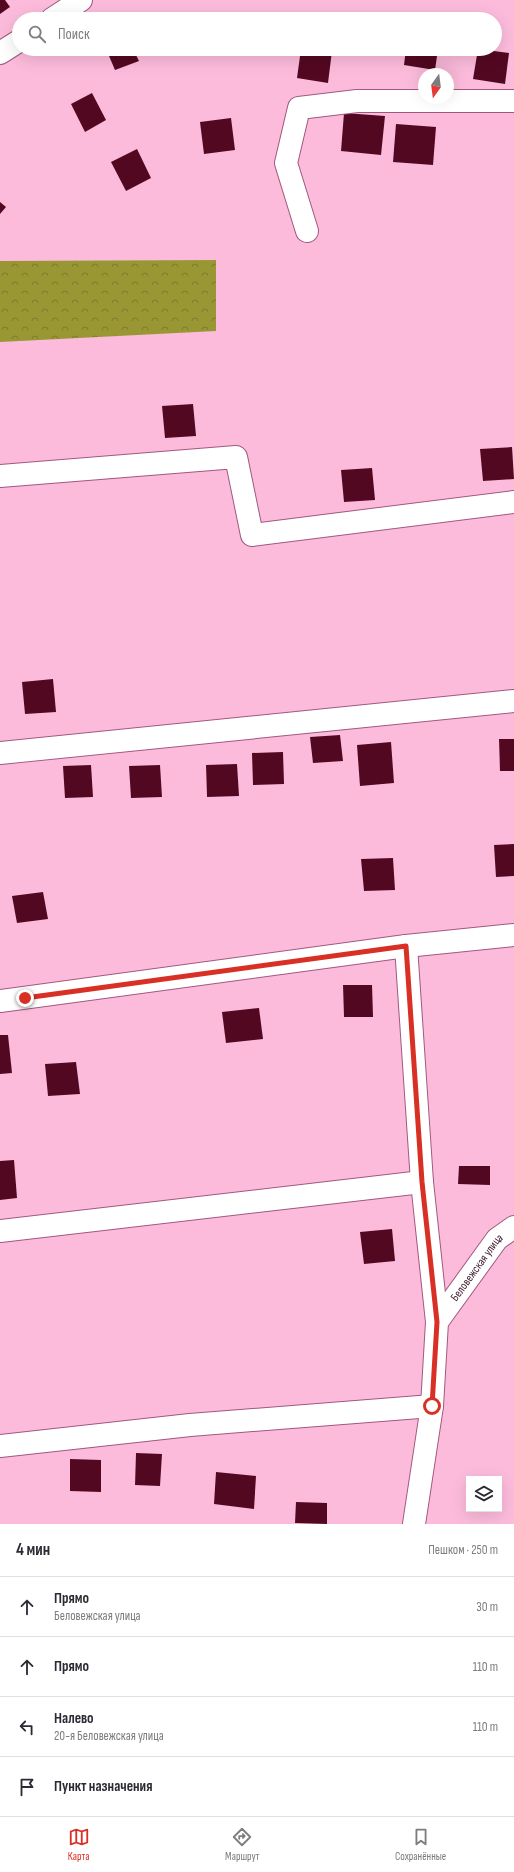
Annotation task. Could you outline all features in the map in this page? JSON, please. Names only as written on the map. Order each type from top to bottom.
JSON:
[{"type":"street","points":[[63,12],[81,0]]},
{"type":"street","points":[[0,53],[12,45]]},
{"type":"street","points":[[307,231],[286,163],[300,108],[357,101],[514,101]]},
{"type":"street","points":[[0,476],[236,458],[252,535],[514,502]]},
{"type":"street","points":[[0,753],[514,701]]},
{"type":"street","points":[[0,1001],[406,946],[514,935]]},
{"type":"street","points":[[406,946],[422,1182],[437,1322],[432,1406],[414,1524]]},
{"type":"street","points":[[0,1231],[422,1182]]},
{"type":"street","name":"Беловежская улица","points":[[437,1322],[497,1239],[514,1227]]},
{"type":"street","points":[[0,1446],[190,1426],[432,1406]]},
{"type":"green space","points":[[216,260],[216,331],[0,342],[0,261]]},
{"type":"building","points":[[0,0],[5,0],[10,7],[0,14]]},
{"type":"building","points":[[502,52],[509,53],[505,84],[473,79],[477,56],[502,56]]},
{"type":"building","points":[[109,56],[136,56],[139,61],[115,70]]},
{"type":"building","points":[[300,56],[331,56],[328,83],[297,78]]},
{"type":"building","points":[[405,56],[437,56],[435,68],[423,68],[404,65]]},
{"type":"building","points":[[92,93],[106,120],[85,132],[71,104]]},
{"type":"building","points":[[344,113],[385,116],[381,155],[341,151]]},
{"type":"building","points":[[231,118],[235,150],[204,154],[200,122]]},
{"type":"building","points":[[396,124],[436,127],[433,165],[393,162]]},
{"type":"building","points":[[137,149],[151,178],[126,191],[111,162]]},
{"type":"building","points":[[0,202],[6,207],[0,214]]},
{"type":"building","points":[[193,404],[196,436],[165,438],[162,406]]},
{"type":"building","points":[[512,447],[514,479],[483,481],[480,449]]},
{"type":"building","points":[[372,468],[375,500],[344,502],[341,470]]},
{"type":"building","points":[[53,679],[56,712],[25,714],[22,682]]},
{"type":"building","points":[[340,735],[343,761],[313,763],[310,737]]},
{"type":"building","points":[[499,739],[514,739],[514,771],[500,771]]},
{"type":"building","points":[[391,742],[394,783],[360,786],[357,745]]},
{"type":"building","points":[[283,752],[284,784],[253,785],[252,753]]},
{"type":"building","points":[[237,764],[239,796],[207,797],[206,765]]},
{"type":"building","points":[[91,765],[93,797],[65,798],[63,766]]},
{"type":"building","points":[[160,765],[162,797],[131,798],[129,766]]},
{"type":"building","points":[[514,844],[514,876],[496,877],[494,845]]},
{"type":"building","points":[[393,858],[395,890],[364,891],[361,859]]},
{"type":"building","points":[[43,892],[48,919],[17,923],[12,896]]},
{"type":"building","points":[[343,985],[372,985],[373,1017],[344,1017]]},
{"type":"building","points":[[259,1008],[263,1039],[226,1043],[222,1012]]},
{"type":"building","points":[[0,1035],[8,1035],[12,1073],[0,1074]]},
{"type":"building","points":[[76,1062],[80,1094],[48,1096],[45,1064]]},
{"type":"building","points":[[14,1160],[17,1198],[0,1200],[0,1161]]},
{"type":"building","points":[[459,1166],[490,1166],[490,1185],[458,1184]]},
{"type":"building","points":[[392,1229],[395,1261],[364,1264],[360,1232]]},
{"type":"building","points":[[136,1453],[162,1454],[160,1486],[135,1485]]},
{"type":"building","points":[[70,1459],[101,1460],[101,1492],[70,1491]]},
{"type":"building","points":[[216,1472],[256,1476],[254,1509],[214,1504]]},
{"type":"building","points":[[296,1502],[327,1503],[327,1524],[295,1523]]},
{"type":"route","points":[[25,998],[406,946],[422,1182],[437,1322],[432,1406]]}]
